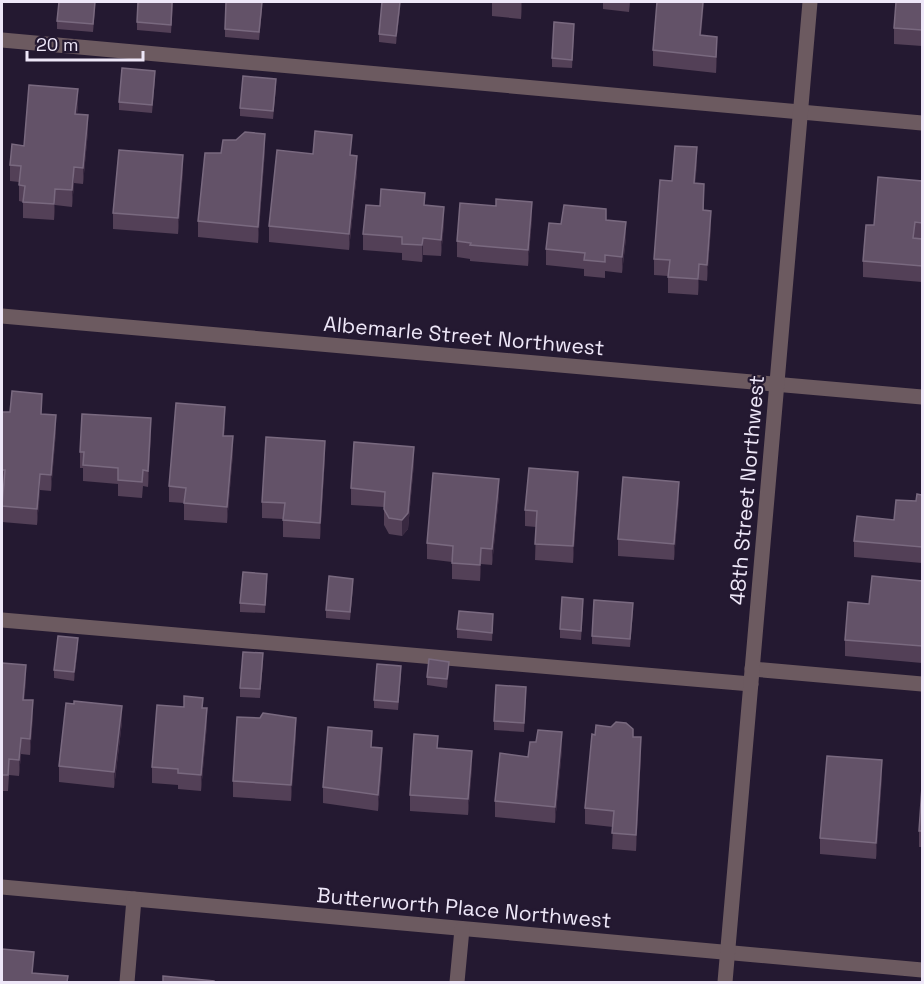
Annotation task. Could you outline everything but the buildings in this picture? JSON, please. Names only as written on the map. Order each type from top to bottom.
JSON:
[{"type":"street","name":"48th Street Northwest","points":[[725,982],[810,2]]},
{"type":"street","points":[[2,40],[922,123]]},
{"type":"street","name":"Albemarle Street Northwest","points":[[2,316],[922,397]]},
{"type":"street","points":[[2,620],[752,677],[922,684]]},
{"type":"street","name":"Butterworth Place Northwest","points":[[2,887],[922,970]]},
{"type":"street","points":[[127,982],[134,899]]},
{"type":"street","points":[[457,982],[462,929]]}]
